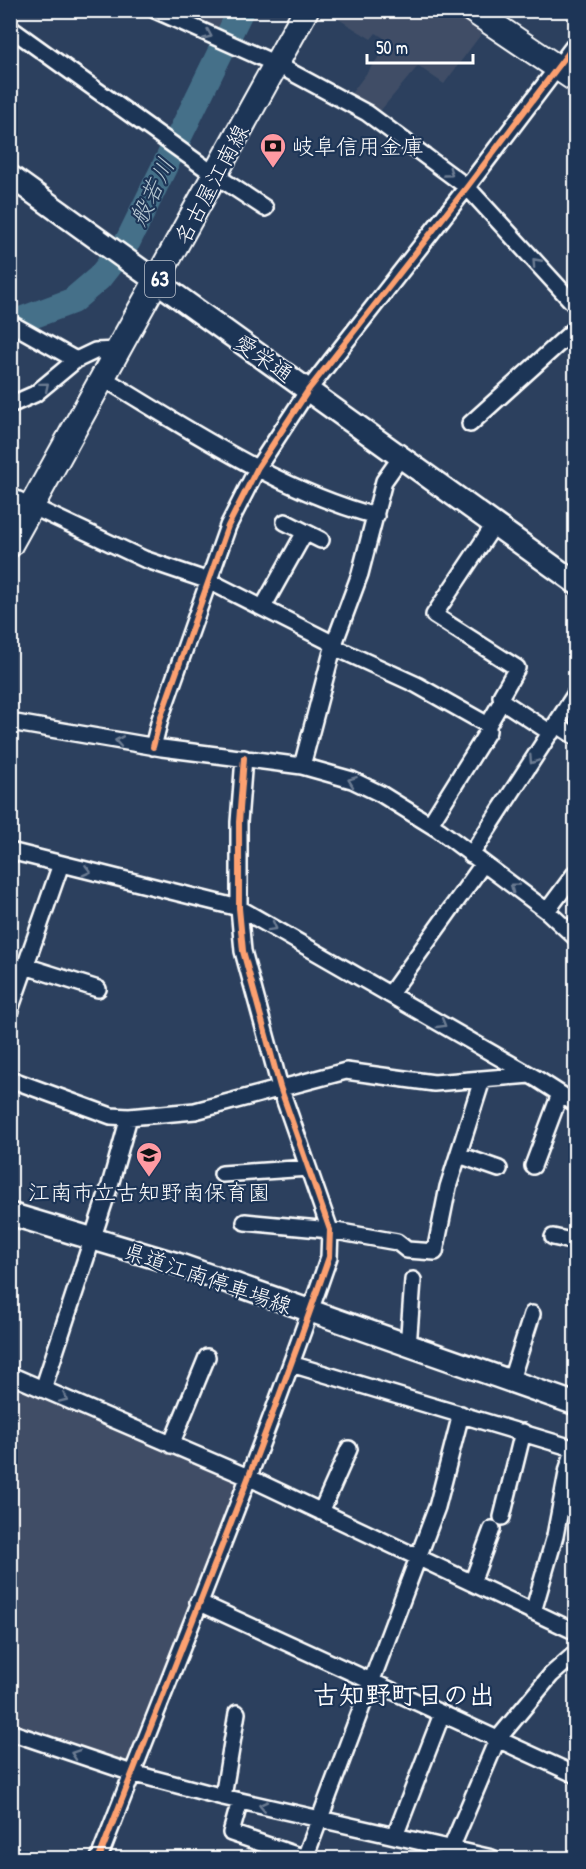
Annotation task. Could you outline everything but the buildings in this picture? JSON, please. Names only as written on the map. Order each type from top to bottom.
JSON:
[{"type":"main road","name":"名古屋江南線","points":[[10,545],[21,501],[103,378],[306,10]]},
{"type":"main road","points":[[472,10],[566,74]]},
{"type":"street","points":[[155,10],[276,64],[367,113],[468,187],[576,306]]},
{"type":"street","points":[[10,28],[215,176],[265,208]]},
{"type":"street","points":[[153,747],[160,719],[228,526],[258,467],[309,389],[468,187],[566,74],[576,43]]},
{"type":"street","name":"愛栄通","points":[[10,176],[576,583]]},
{"type":"street","points":[[10,322],[76,360]]},
{"type":"street","points":[[470,424],[576,328]]},
{"type":"street","points":[[10,405],[35,394],[76,360],[94,351],[119,350]]},
{"type":"street","points":[[103,378],[258,467],[339,506],[376,516]]},
{"type":"street","points":[[302,766],[334,645],[360,574],[384,481],[400,457]]},
{"type":"street","points":[[21,501],[144,559],[209,581],[417,686],[488,725]]},
{"type":"street","points":[[285,522],[321,540]]},
{"type":"street","points":[[430,824],[488,731],[488,725],[502,701],[501,696],[517,668],[434,615],[494,525]]},
{"type":"street","points":[[263,607],[305,532]]},
{"type":"street","points":[[390,994],[477,860],[553,728],[576,693]]},
{"type":"street","points":[[502,701],[553,728],[576,737]]},
{"type":"street","points":[[10,722],[153,747],[302,766],[352,780],[381,794],[430,824],[547,911],[576,938]]},
{"type":"street","points":[[99,1858],[198,1602],[250,1478],[329,1257],[330,1230],[280,1087],[243,951],[239,908],[239,822],[244,758]]},
{"type":"street","points":[[10,851],[239,908],[530,1075],[576,1104]]},
{"type":"street","points":[[10,1010],[14,986],[25,966],[61,864]]},
{"type":"street","points":[[547,911],[576,872]]},
{"type":"street","points":[[25,966],[98,989]]},
{"type":"street","points":[[10,1079],[111,1116],[129,1117],[195,1111],[345,1071],[434,1083],[530,1075]]},
{"type":"street","points":[[244,1222],[330,1230],[397,1242],[407,1250],[435,1252],[448,1187],[482,1080]]},
{"type":"street","points":[[533,1166],[560,1094]]},
{"type":"street","points":[[43,1389],[129,1117]]},
{"type":"street","points":[[459,1155],[499,1169]]},
{"type":"street","points":[[222,1174],[308,1168]]},
{"type":"street","name":"県道江南停車場線","points":[[10,1214],[177,1264],[510,1383],[576,1404]]},
{"type":"street","points":[[553,1237],[576,1242]]},
{"type":"street","points":[[408,1347],[413,1280]]},
{"type":"street","points":[[510,1383],[532,1314]]},
{"type":"street","points":[[171,1445],[207,1357]]},
{"type":"street","points":[[291,1364],[575,1448],[555,1536],[532,1612]]},
{"type":"street","points":[[10,1375],[250,1478],[576,1632]]},
{"type":"street","points":[[240,1801],[231,1833],[305,1858],[370,1682],[419,1559],[437,1507],[461,1414]]},
{"type":"street","points":[[502,1517],[523,1432]]},
{"type":"street","points":[[321,1512],[350,1449]]},
{"type":"street","points":[[472,1583],[492,1529]]},
{"type":"street","points":[[198,1602],[576,1775]]},
{"type":"street","points":[[449,1853],[497,1740],[551,1675],[576,1653]]},
{"type":"street","points":[[223,1797],[237,1713]]},
{"type":"street","points":[[395,1836],[442,1714]]},
{"type":"street","points":[[10,1732],[132,1773],[223,1797],[395,1836],[449,1853],[492,1858]]},
{"type":"shaded area","points":[[169,11],[235,11],[222,36]]},
{"type":"shaded area","points":[[325,11],[458,11],[485,29],[444,84],[418,66],[376,116],[347,99],[390,42],[376,33],[371,39]]},
{"type":"shaded area","points":[[11,1383],[238,1481],[128,1764],[11,1724]]},
{"type":"waterway","name":"般若川","points":[[10,324],[72,301],[99,278],[128,241],[241,10]]},
{"type":"cycle path","points":[[153,747],[160,719],[228,526],[258,467],[309,389],[576,43]]},
{"type":"cycle path","points":[[99,1858],[246,1484],[329,1257],[330,1230],[280,1087],[243,951],[239,908],[239,822],[244,758]]},
{"type":"place","name":"岐阜信用金庫","points":[[273,169]]},
{"type":"place","name":"江南市立古知野南保育園","points":[[149,1178]]},
{"type":"district","name":"古知野町日の出","points":[[404,1695]]}]
